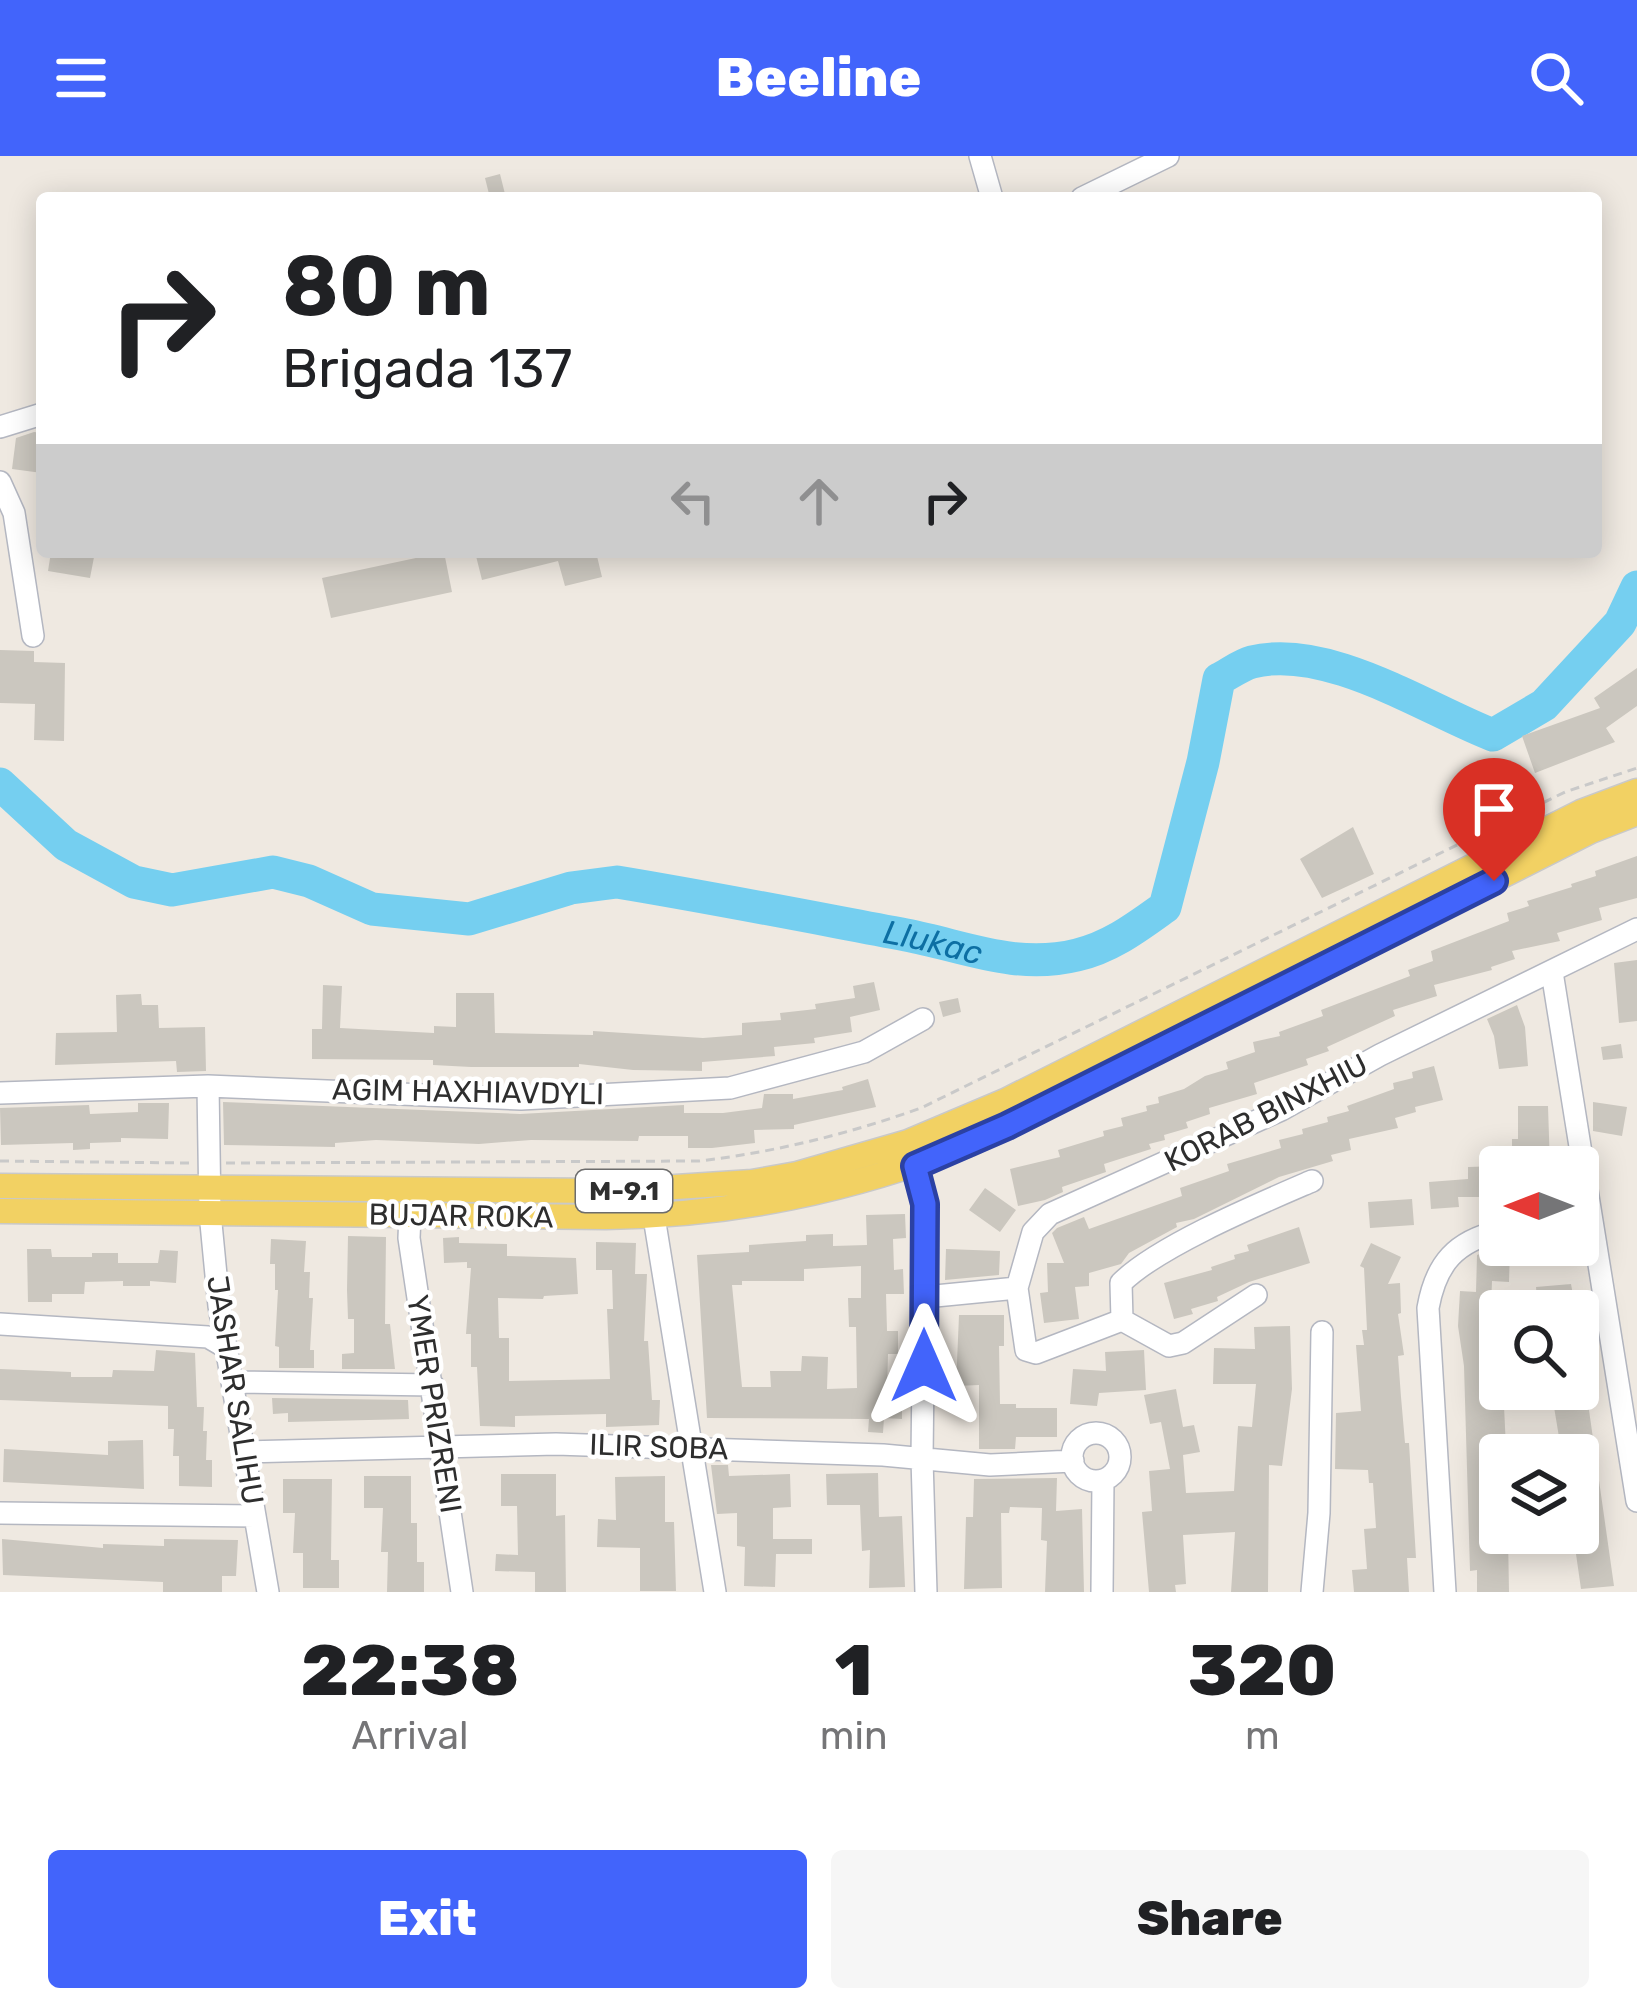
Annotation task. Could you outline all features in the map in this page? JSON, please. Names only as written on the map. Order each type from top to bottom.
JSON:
[{"type":"main road","name":"M-9.1","points":[[912,1154],[1005,1101],[1581,812],[1637,791]]},
{"type":"main road","name":"M-9.1","points":[[912,1154],[1007,1126],[1591,831],[1637,813]]},
{"type":"main road","name":"BUJAR ROKA","points":[[0,1186],[661,1191],[912,1154]]},
{"type":"main road","name":"BUJAR ROKA","points":[[0,1211],[212,1188],[410,1215],[654,1216],[797,1199],[912,1154]]},
{"type":"street","points":[[980,156],[990,192]]},
{"type":"street","points":[[1094,192],[1168,156]]},
{"type":"street","points":[[0,427],[36,416]]},
{"type":"street","points":[[0,482],[14,512],[33,636]]},
{"type":"street","name":"KORAB BINXHIU","points":[[1017,1288],[1033,1232],[1050,1214],[1281,1110],[1380,1055],[1637,928]]},
{"type":"street","points":[[1552,972],[1578,1146]]},
{"type":"street","name":"AGIM HAXHIAVDYLI","points":[[0,1093],[208,1086],[520,1099],[730,1088],[864,1052],[923,1019]]},
{"type":"street","points":[[208,1086],[212,1188]]},
{"type":"street","points":[[912,1154],[925,1204],[922,1460],[926,1592]]},
{"type":"street","points":[[1122,1321],[1121,1283],[1131,1273],[1312,1181]]},
{"type":"street","name":"JASHAR SALIHU","points":[[212,1188],[227,1348],[268,1592]]},
{"type":"street","name":"YMER PRIZRENI","points":[[410,1215],[409,1238],[462,1592]]},
{"type":"street","points":[[654,1216],[715,1592]]},
{"type":"street","points":[[1445,1592],[1428,1308],[1432,1285],[1457,1250],[1479,1236]]},
{"type":"street","points":[[1593,1266],[1637,1501]]},
{"type":"street","points":[[925,1297],[1017,1288],[1025,1351],[1036,1353],[1122,1321],[1169,1346],[1184,1343],[1256,1295]]},
{"type":"street","points":[[0,1324],[208,1337],[227,1348]]},
{"type":"street","points":[[1312,1592],[1319,1513],[1322,1332]]},
{"type":"street","points":[[232,1382],[433,1385]]},
{"type":"street","points":[[1099,1433],[1118,1447],[1120,1461],[1113,1474],[1102,1480],[1082,1477],[1072,1460],[1074,1446],[1084,1436],[1099,1433]]},
{"type":"street","name":"ILIR SOBA","points":[[245,1452],[556,1444],[990,1465],[1072,1460]]},
{"type":"street","points":[[1102,1480],[1102,1592]]},
{"type":"street","points":[[0,1514],[255,1516]]},
{"type":"path","points":[[212,1188],[699,1161],[759,1154],[849,1134],[935,1101],[1565,792],[1637,768]]},
{"type":"path","points":[[0,1161],[198,1163]]},
{"type":"building","points":[[500,174],[504,192],[488,192],[485,178]]},
{"type":"building","points":[[36,432],[36,472],[12,469],[16,438]]},
{"type":"building","points":[[50,558],[94,558],[90,578],[48,571]]},
{"type":"building","points":[[416,558],[445,558],[452,592],[331,618],[322,578]]},
{"type":"building","points":[[476,558],[597,558],[602,577],[565,586],[558,561],[482,580]]},
{"type":"building","points":[[0,650],[34,651],[34,662],[65,663],[64,741],[34,740],[35,704],[0,703]]},
{"type":"building","points":[[1637,668],[1637,706],[1606,728],[1615,742],[1535,773],[1522,736],[1600,708],[1594,698]]},
{"type":"building","points":[[1353,827],[1374,874],[1322,898],[1300,859]]},
{"type":"building","points":[[1637,856],[1637,898],[1599,908],[1602,920],[1557,933],[1560,941],[1512,951],[1515,959],[1492,970],[1434,985],[1437,996],[1393,1010],[1395,1016],[1306,1059],[1308,1065],[1254,1083],[1257,1094],[1209,1108],[1210,1114],[1164,1135],[1165,1140],[1149,1144],[1151,1149],[1104,1164],[1106,1172],[1062,1187],[1063,1192],[1045,1200],[1018,1206],[1010,1169],[1060,1157],[1058,1150],[1104,1136],[1103,1131],[1123,1126],[1121,1118],[1159,1103],[1158,1097],[1228,1069],[1226,1062],[1255,1052],[1253,1042],[1280,1036],[1279,1032],[1323,1016],[1321,1010],[1410,976],[1408,970],[1433,961],[1431,951],[1509,921],[1507,913],[1529,906],[1527,901],[1572,887],[1596,876],[1595,871]]},
{"type":"building","points":[[1637,960],[1637,1021],[1619,1023],[1614,963]]},
{"type":"building","points":[[874,982],[880,1010],[850,1017],[852,1032],[814,1038],[815,1043],[774,1047],[775,1056],[702,1062],[702,1071],[312,1059],[312,1029],[322,1029],[323,985],[342,986],[340,1028],[434,1033],[434,1026],[456,1027],[456,993],[494,993],[495,1033],[593,1035],[593,1031],[703,1038],[742,1035],[742,1023],[781,1020],[780,1013],[855,998],[853,986]]},
{"type":"building","points":[[141,994],[142,1005],[158,1005],[159,1028],[205,1027],[206,1071],[177,1072],[176,1061],[55,1065],[56,1033],[117,1032],[116,995]]},
{"type":"building","points":[[958,998],[961,1012],[943,1017],[939,1002]]},
{"type":"building","points":[[1517,1005],[1525,1027],[1528,1066],[1499,1069],[1487,1019]]},
{"type":"building","points":[[1621,1044],[1623,1058],[1603,1060],[1601,1047]]},
{"type":"building","points":[[1434,1066],[1443,1100],[1395,1118],[1398,1128],[1349,1139],[1351,1150],[1331,1155],[1333,1161],[1279,1177],[1194,1219],[1176,1223],[1177,1227],[1129,1253],[1121,1264],[1089,1273],[1089,1286],[1075,1287],[1079,1319],[1044,1323],[1040,1293],[1048,1292],[1047,1263],[1064,1263],[1052,1233],[1057,1228],[1084,1217],[1089,1229],[1182,1196],[1180,1188],[1229,1171],[1227,1164],[1281,1148],[1279,1140],[1303,1134],[1302,1129],[1328,1122],[1327,1117],[1349,1111],[1347,1106],[1394,1089],[1393,1083],[1413,1078],[1412,1072]]},
{"type":"building","points":[[868,1079],[876,1107],[794,1125],[794,1129],[754,1130],[755,1143],[712,1148],[688,1148],[688,1136],[479,1144],[376,1140],[335,1143],[335,1147],[224,1145],[223,1102],[520,1114],[684,1105],[684,1113],[723,1113],[762,1108],[764,1094],[793,1094],[793,1099],[843,1090]]},
{"type":"building","points":[[1593,1102],[1627,1107],[1622,1136],[1593,1131]]},
{"type":"building","points":[[138,1103],[169,1103],[168,1139],[121,1138],[121,1142],[90,1143],[90,1149],[73,1150],[73,1143],[1,1145],[0,1108],[89,1105],[90,1114],[138,1112]]},
{"type":"building","points":[[1518,1106],[1548,1106],[1549,1146],[1512,1146],[1512,1139],[1518,1139]]},
{"type":"building","points":[[1468,1167],[1479,1167],[1479,1197],[1458,1197],[1459,1207],[1431,1209],[1429,1182],[1468,1179]]},
{"type":"building","points":[[985,1188],[1016,1210],[1000,1232],[969,1210]]},
{"type":"building","points":[[1412,1199],[1414,1225],[1370,1228],[1368,1202]]},
{"type":"building","points":[[905,1214],[906,1238],[893,1239],[894,1270],[903,1269],[904,1294],[886,1294],[887,1331],[898,1331],[898,1354],[888,1354],[887,1389],[902,1390],[902,1419],[884,1418],[883,1433],[868,1432],[869,1419],[707,1418],[697,1255],[749,1252],[749,1245],[806,1241],[806,1235],[833,1234],[833,1246],[867,1245],[866,1215]],"holes":[[[861,1266],[861,1298],[848,1298],[849,1327],[856,1327],[857,1388],[827,1389],[828,1357],[802,1356],[801,1371],[770,1371],[771,1387],[742,1387],[732,1285],[804,1281],[804,1269]]]},
{"type":"building","points":[[1299,1227],[1310,1263],[1249,1282],[1217,1297],[1218,1301],[1191,1309],[1193,1314],[1174,1319],[1164,1283],[1212,1270],[1249,1251],[1247,1245]]},
{"type":"building","points":[[348,1236],[386,1237],[385,1324],[390,1324],[395,1369],[342,1369],[342,1354],[354,1353],[354,1319],[348,1319]]},
{"type":"building","points":[[459,1237],[459,1243],[507,1244],[507,1256],[576,1258],[578,1294],[498,1298],[499,1338],[509,1338],[509,1381],[610,1379],[607,1309],[613,1309],[612,1270],[596,1270],[596,1242],[636,1243],[635,1274],[647,1274],[644,1341],[648,1341],[652,1400],[660,1400],[659,1425],[606,1427],[606,1414],[515,1416],[515,1427],[480,1426],[477,1367],[471,1367],[471,1334],[466,1334],[471,1268],[467,1262],[444,1263],[443,1238]]},
{"type":"building","points":[[271,1239],[306,1241],[304,1272],[310,1272],[309,1298],[313,1298],[310,1350],[314,1350],[314,1368],[279,1368],[279,1347],[275,1346],[278,1290],[275,1264],[270,1264]]},
{"type":"building","points":[[1371,1243],[1401,1257],[1388,1284],[1400,1283],[1398,1314],[1404,1355],[1398,1356],[1416,1558],[1407,1558],[1409,1592],[1354,1592],[1352,1570],[1367,1569],[1364,1529],[1376,1528],[1373,1483],[1369,1483],[1368,1470],[1335,1469],[1336,1413],[1361,1411],[1356,1345],[1364,1345],[1362,1330],[1367,1330],[1364,1268],[1360,1266]]},
{"type":"building","points":[[27,1249],[51,1249],[52,1257],[118,1253],[118,1263],[158,1263],[160,1250],[178,1251],[176,1283],[85,1282],[84,1294],[52,1294],[52,1302],[28,1302]]},
{"type":"building","points":[[946,1249],[1000,1251],[999,1275],[945,1280]]},
{"type":"building","points":[[1477,1255],[1479,1266],[1509,1266],[1509,1282],[1492,1281],[1492,1290],[1479,1290],[1479,1410],[1504,1410],[1505,1434],[1479,1434],[1479,1554],[1508,1554],[1509,1592],[1477,1592],[1477,1570],[1470,1571],[1464,1366],[1458,1326],[1460,1291],[1476,1292]]},
{"type":"building","points":[[1571,1284],[1572,1290],[1536,1290]]},
{"type":"building","points":[[959,1315],[1004,1315],[1004,1346],[999,1346],[1000,1404],[1057,1408],[1057,1437],[1016,1437],[1015,1449],[979,1449],[979,1385],[956,1386]]},
{"type":"building","points":[[1290,1326],[1292,1389],[1282,1466],[1269,1465],[1268,1592],[1231,1592],[1235,1532],[1183,1535],[1186,1584],[1175,1585],[1176,1592],[1149,1592],[1142,1512],[1152,1511],[1149,1471],[1170,1469],[1161,1422],[1150,1424],[1144,1395],[1176,1389],[1183,1427],[1194,1425],[1200,1452],[1183,1455],[1186,1493],[1234,1491],[1238,1426],[1252,1427],[1256,1384],[1213,1384],[1214,1348],[1255,1349],[1254,1327]]},
{"type":"building","points":[[156,1350],[195,1353],[197,1407],[204,1407],[212,1487],[179,1486],[179,1456],[173,1456],[174,1429],[168,1429],[168,1406],[0,1400],[0,1369],[112,1377],[113,1370],[154,1371]]},
{"type":"building","points":[[1144,1350],[1146,1390],[1099,1393],[1097,1406],[1070,1404],[1073,1369],[1106,1371],[1105,1352]]},
{"type":"building","points":[[272,1398],[408,1400],[409,1419],[288,1422],[288,1413],[273,1414]]},
{"type":"building","points":[[1554,1410],[1589,1410],[1592,1434],[1558,1434]]},
{"type":"building","points":[[143,1440],[144,1489],[3,1482],[4,1449],[108,1455],[108,1441]]},
{"type":"building","points":[[711,1465],[728,1465],[729,1476],[790,1474],[791,1507],[773,1508],[773,1539],[812,1539],[812,1554],[776,1554],[775,1587],[744,1586],[745,1547],[737,1546],[737,1513],[717,1514]]},
{"type":"building","points":[[878,1473],[879,1517],[902,1516],[905,1587],[869,1588],[870,1550],[862,1551],[860,1505],[827,1505],[826,1474]]},
{"type":"building","points":[[501,1474],[556,1474],[556,1516],[565,1515],[566,1592],[535,1592],[535,1572],[495,1571],[496,1554],[518,1555],[517,1506],[501,1506]]},
{"type":"building","points":[[364,1476],[411,1476],[411,1523],[417,1523],[417,1562],[424,1562],[424,1592],[387,1592],[388,1552],[381,1552],[383,1508],[364,1508]]},
{"type":"building","points":[[665,1476],[665,1522],[674,1522],[676,1591],[640,1591],[640,1548],[597,1547],[598,1519],[616,1520],[615,1477]]},
{"type":"building","points":[[1057,1478],[1056,1511],[1082,1509],[1084,1592],[1045,1592],[1047,1541],[1041,1540],[1042,1508],[1010,1507],[1009,1513],[1001,1513],[1002,1588],[964,1589],[966,1517],[973,1517],[974,1479]]},
{"type":"building","points":[[283,1479],[332,1479],[331,1560],[339,1560],[339,1588],[303,1588],[303,1553],[293,1553],[295,1513],[283,1513]]},
{"type":"building","points":[[1599,1480],[1614,1586],[1581,1589],[1576,1554],[1599,1554]]},
{"type":"building","points":[[2,1539],[103,1548],[103,1544],[164,1546],[164,1539],[238,1540],[236,1576],[222,1576],[222,1592],[163,1592],[163,1582],[3,1575]]},
{"type":"waterway","name":"Llukac","points":[[0,784],[66,845],[134,882],[172,890],[273,872],[309,881],[372,909],[469,919],[571,888],[617,882],[990,955],[1054,959],[1101,947],[1165,907],[1219,679],[1252,662],[1312,662],[1375,682],[1493,735],[1544,705],[1620,623],[1637,587]]},
{"type":"route","points":[[924,1366],[925,1204],[915,1166],[1007,1126],[1494,881]]}]
